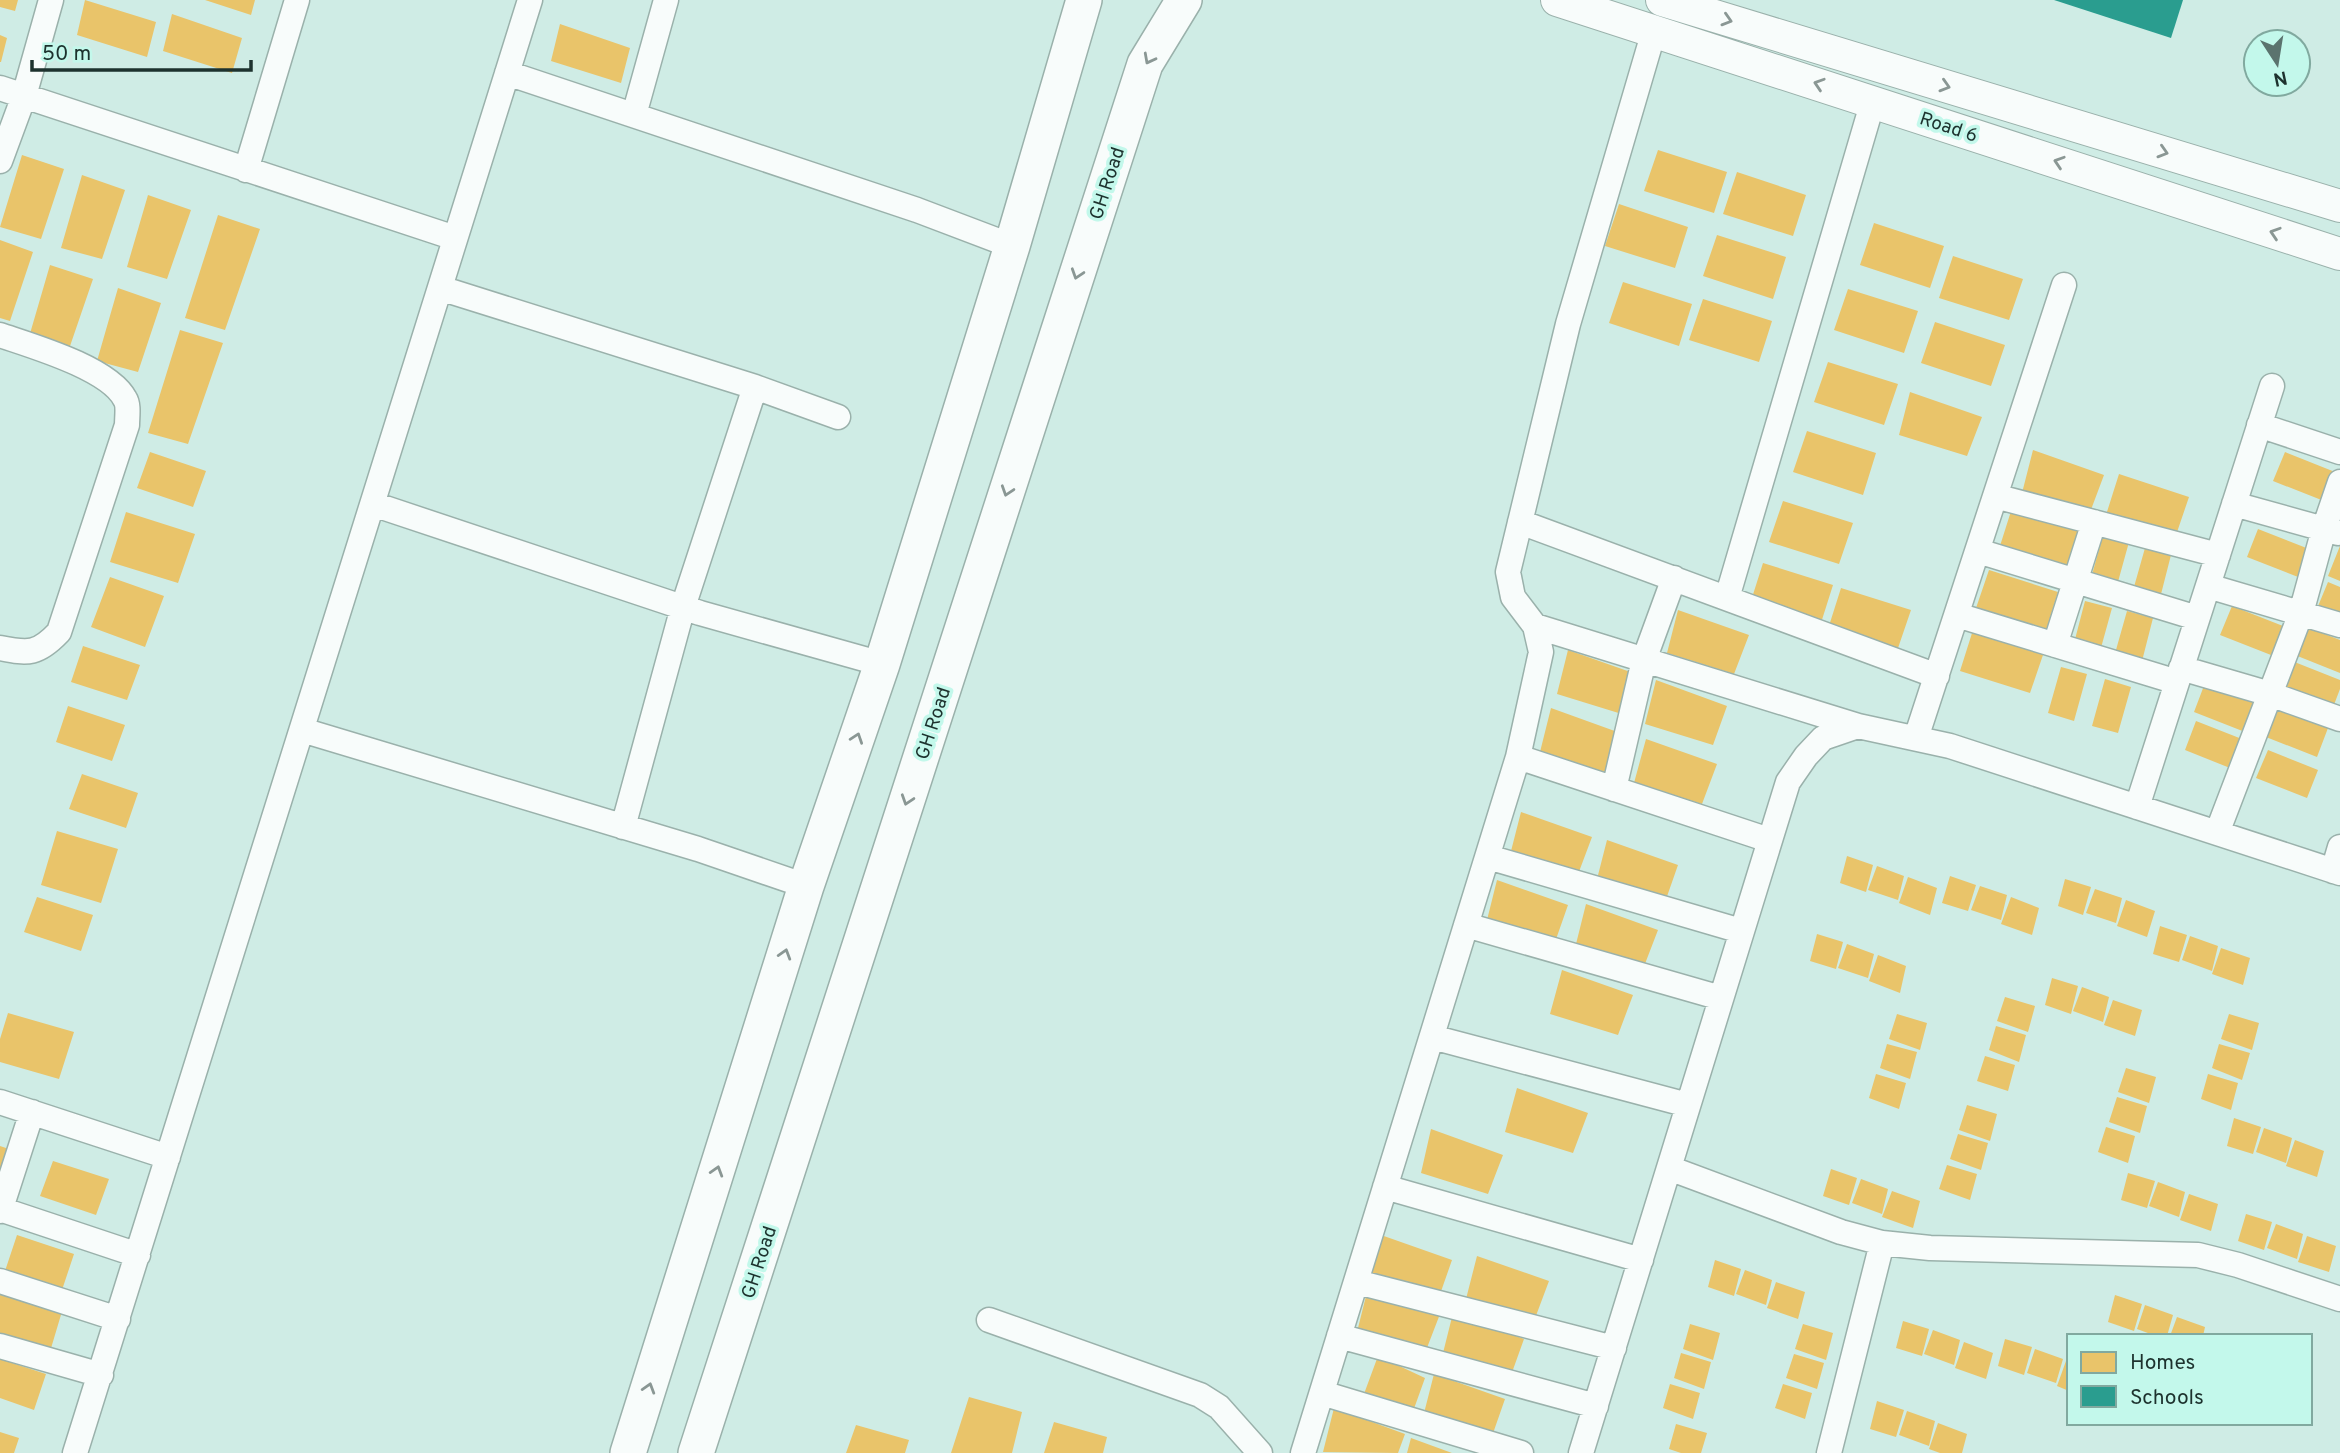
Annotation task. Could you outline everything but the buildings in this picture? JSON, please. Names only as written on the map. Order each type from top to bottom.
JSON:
[{"type":"main road","points":[[628,1453],[806,886],[882,664],[1012,246],[1084,0]]},
{"type":"main road","name":"GH Road","points":[[696,1453],[1145,64],[1184,0]]},
{"type":"street","points":[[0,161],[24,96],[51,0]]},
{"type":"street","points":[[246,170],[297,0]]},
{"type":"street","points":[[75,1453],[530,0]]},
{"type":"street","points":[[634,116],[666,0]]},
{"type":"street","name":"Road 6","points":[[1557,0],[2340,254]]},
{"type":"street","name":"Road 6","points":[[1662,0],[2340,206]]},
{"type":"street","points":[[1303,1453],[1518,757],[1541,652],[1535,626],[1513,597],[1508,572],[1568,324],[1654,31]]},
{"type":"street","points":[[507,74],[917,210],[1012,246]]},
{"type":"street","points":[[0,88],[455,238]]},
{"type":"street","points":[[1727,598],[1872,101]]},
{"type":"street","points":[[1916,738],[2064,285]]},
{"type":"street","points":[[440,288],[755,387],[838,417]]},
{"type":"street","points":[[0,335],[54,353],[113,383],[127,400],[127,425],[59,632],[43,648],[22,653],[0,648]]},
{"type":"street","points":[[2137,807],[2272,386]]},
{"type":"street","points":[[623,827],[683,607],[755,387]]},
{"type":"street","points":[[2259,425],[2340,452]]},
{"type":"street","points":[[2217,833],[2332,531],[2340,482]]},
{"type":"street","points":[[1995,496],[2218,555]]},
{"type":"street","points":[[373,504],[683,607],[882,664]]},
{"type":"street","points":[[2234,504],[2332,531]]},
{"type":"street","points":[[1520,522],[1937,676]]},
{"type":"street","points":[[2055,645],[2094,523]]},
{"type":"street","points":[[1978,551],[2197,618]]},
{"type":"street","points":[[1614,789],[1644,660],[1674,578]]},
{"type":"street","points":[[2208,586],[2340,625]]},
{"type":"street","points":[[1957,615],[2055,645],[2270,694],[2340,719]]},
{"type":"street","points":[[1535,626],[1858,726],[1950,746],[2336,872],[2340,847]]},
{"type":"street","points":[[1581,1453],[1788,782],[1823,738],[1858,726]]},
{"type":"street","points":[[302,730],[623,827],[806,886]]},
{"type":"street","points":[[1518,757],[1769,840]]},
{"type":"street","points":[[1488,857],[1741,931]]},
{"type":"street","points":[[1466,925],[1721,998]]},
{"type":"street","points":[[1432,1037],[1688,1105]]},
{"type":"street","points":[[0,1102],[168,1157]]},
{"type":"street","points":[[32,1112],[0,1210],[138,1255]]},
{"type":"street","points":[[1669,1168],[1841,1232],[1882,1244],[1930,1248],[2198,1255],[2238,1265],[2340,1299]]},
{"type":"street","points":[[1385,1187],[1642,1260]]},
{"type":"street","points":[[1829,1453],[1882,1244]]},
{"type":"street","points":[[0,1281],[118,1319]]},
{"type":"street","points":[[1357,1282],[1614,1348]]},
{"type":"street","points":[[989,1320],[1200,1395],[1219,1407],[1260,1453]]},
{"type":"street","points":[[1339,1336],[1596,1406]]},
{"type":"street","points":[[0,1346],[101,1374]]},
{"type":"street","points":[[1322,1393],[1521,1453]]}]
